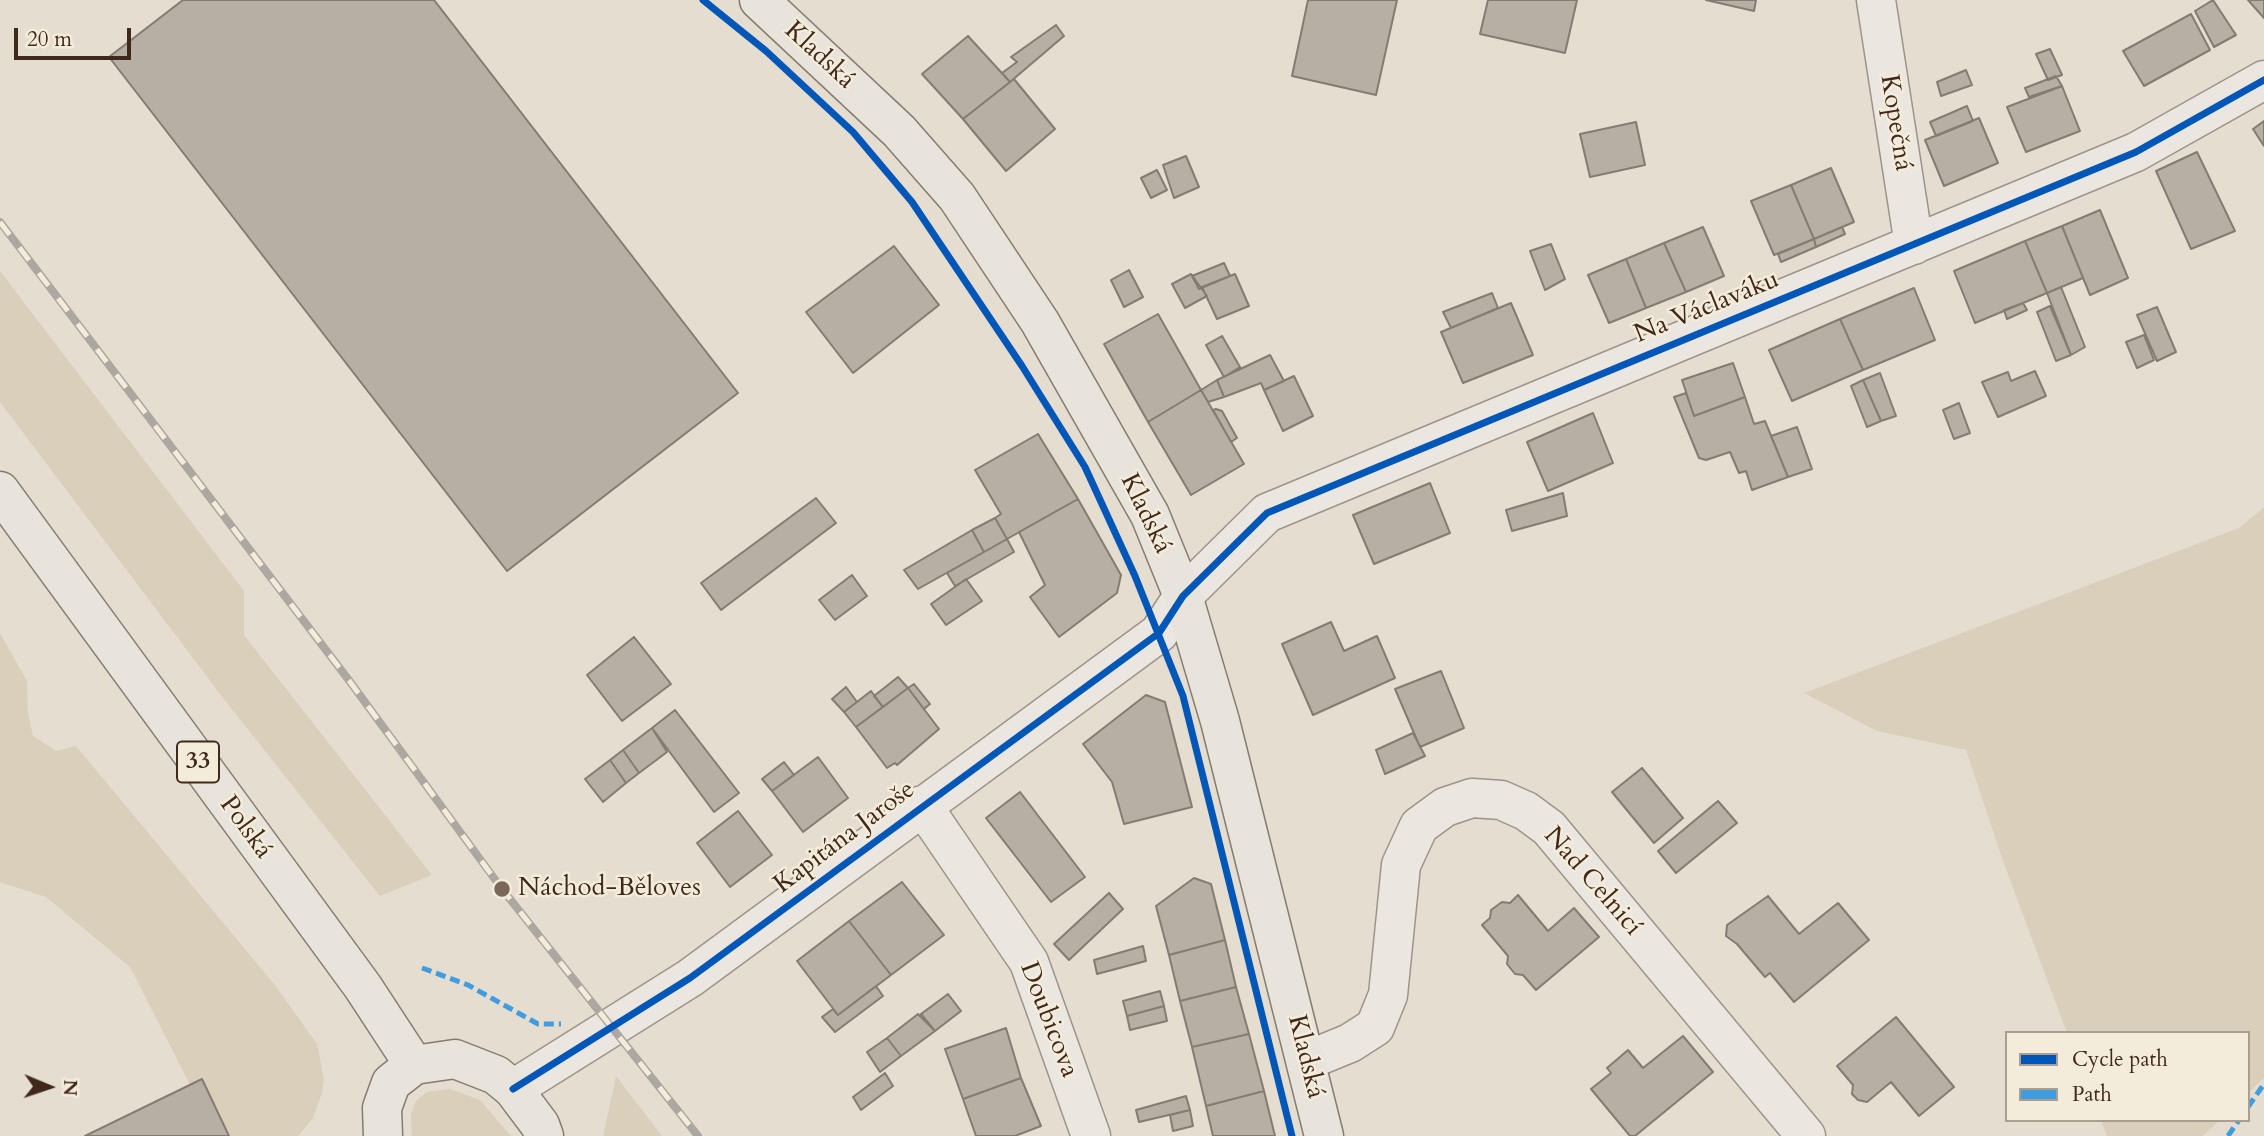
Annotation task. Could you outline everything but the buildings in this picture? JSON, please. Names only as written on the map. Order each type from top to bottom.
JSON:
[{"type":"main road","name":"Kladská","points":[[759,0],[899,131],[957,197],[1040,322],[1150,516],[1182,596],[1220,721],[1324,1136]]},
{"type":"main road","name":"Polská","points":[[0,491],[363,987],[414,1065]]},
{"type":"main road","points":[[383,1136],[382,1108],[391,1083],[414,1065],[455,1059],[496,1075],[513,1090],[540,1125],[544,1136]]},
{"type":"street","name":"Kopečná","points":[[1876,0],[1914,245]]},
{"type":"street","name":"Na Václaváku","points":[[1182,596],[1267,513],[2136,152],[2264,80]]},
{"type":"street","name":"Kapitána Jaroše","points":[[513,1090],[690,978],[1159,633],[1182,596]]},
{"type":"street","name":"Nad Celnicí","points":[[1306,1061],[1350,1043],[1375,1027],[1388,995],[1401,866],[1419,826],[1445,807],[1472,798],[1501,800],[1526,811],[1549,828],[1805,1136]]},
{"type":"street","name":"Doubicova","points":[[922,805],[1029,962],[1091,1136]]},
{"type":"shaded area","points":[[0,271],[244,591],[244,635],[432,875],[380,896],[223,698],[0,402]]},
{"type":"shaded area","points":[[2264,507],[2264,1078],[2250,1091],[2250,1031],[2066,1031],[2003,861],[1966,750],[1877,731],[1804,693],[2239,528]]},
{"type":"shaded area","points":[[0,633],[27,681],[28,713],[33,736],[56,751],[76,746],[274,984],[317,1044],[324,1079],[322,1093],[313,1118],[298,1136],[216,1136],[130,967],[46,897],[0,882]]},
{"type":"shaded area","points":[[616,1076],[662,1136],[603,1136]]},
{"type":"shaded area","points":[[450,1089],[480,1100],[511,1136],[412,1136],[411,1113],[416,1101],[427,1092]]},
{"type":"shaded area","points":[[2102,1122],[2218,1122],[2203,1136],[2107,1136]]},
{"type":"railway","points":[[0,222],[348,679],[502,889],[698,1136]]},
{"type":"marked path","points":[[422,968],[468,985],[538,1024],[561,1024]]},
{"type":"marked path","points":[[2250,1104],[2264,1084]]},
{"type":"marked path","points":[[2228,1136],[2238,1122]]},
{"type":"cycle path","points":[[703,0],[766,51],[853,132],[912,202],[1022,366],[1085,467],[1135,576],[1183,696],[1292,1136]]},
{"type":"cycle path","points":[[513,1089],[690,978],[1159,633],[1183,596],[1267,513],[2136,152],[2264,80]]},
{"type":"place","name":"Náchod-Běloves","points":[[502,889]]}]
